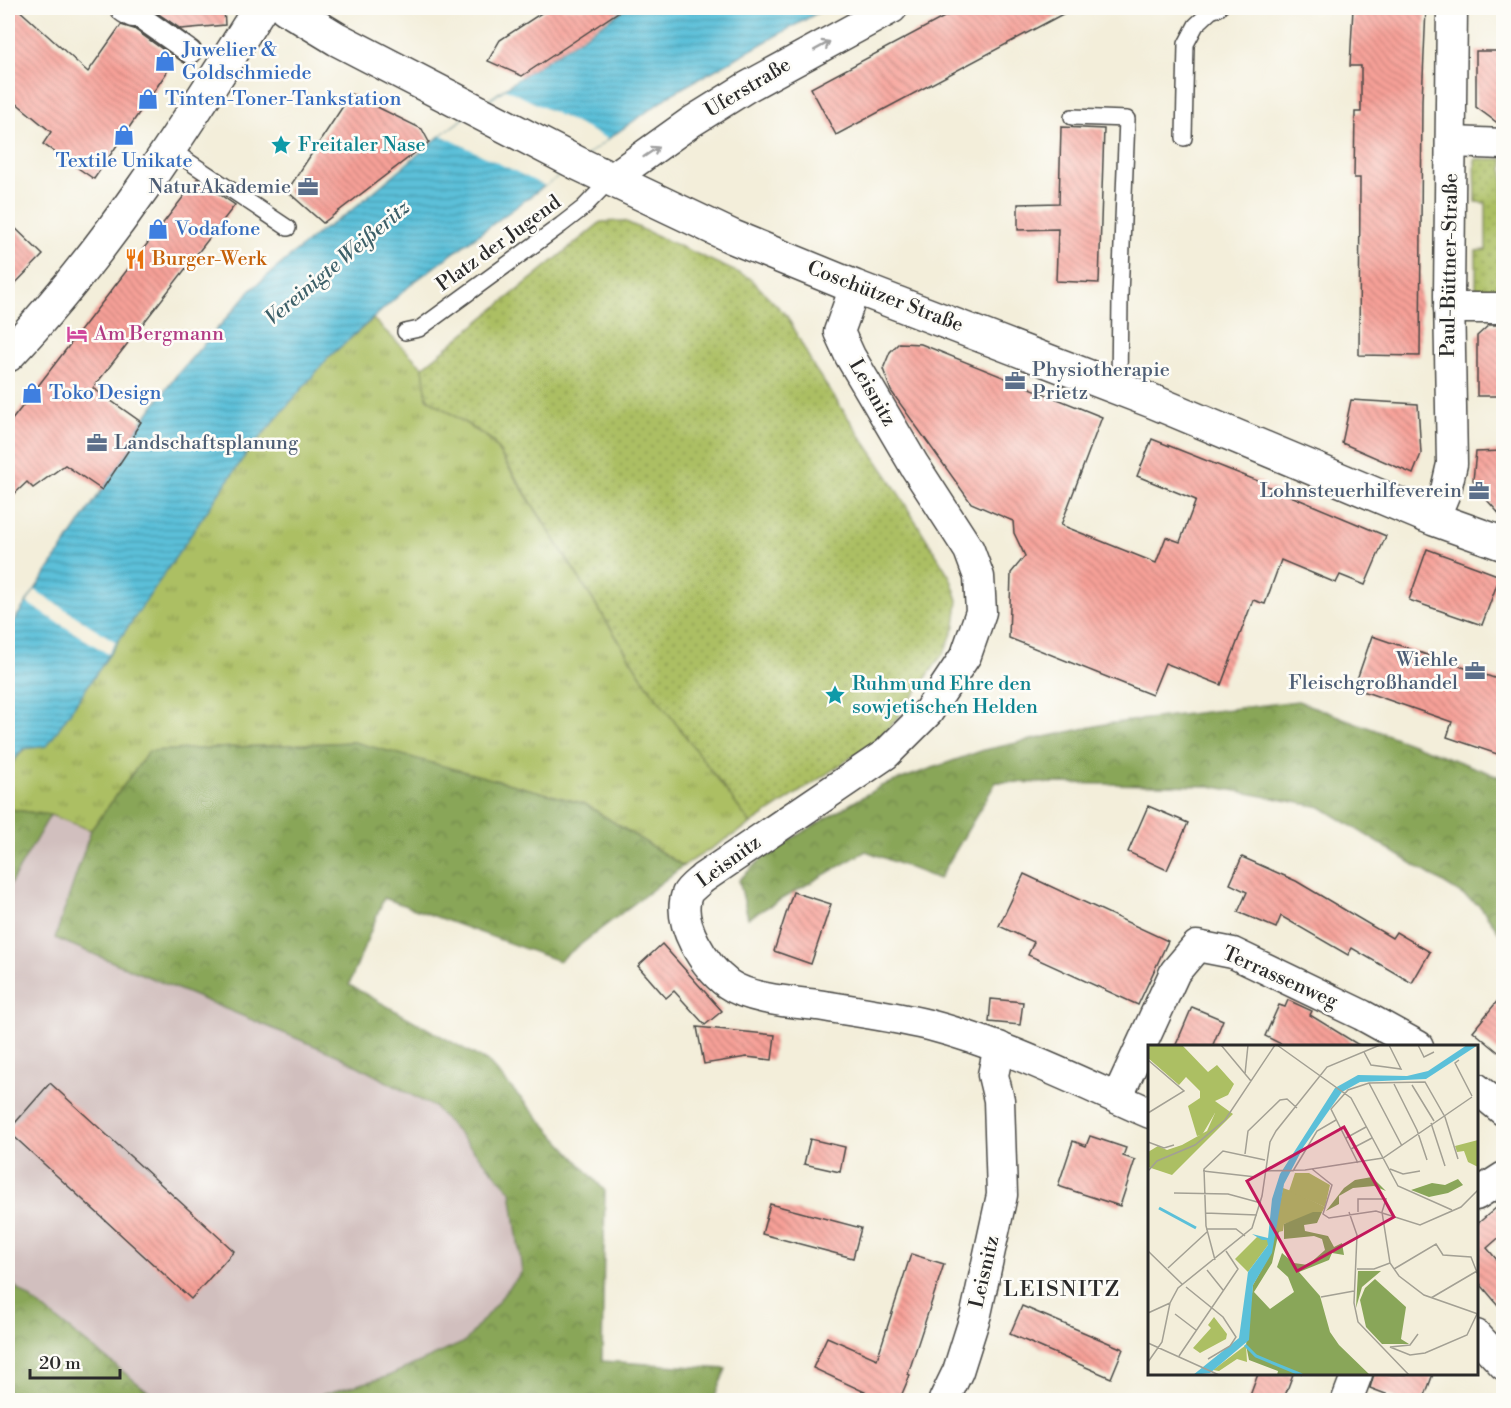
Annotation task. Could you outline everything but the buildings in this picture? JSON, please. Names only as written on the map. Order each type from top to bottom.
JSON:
[{"type":"street","points":[[10,346],[90,262],[170,149],[261,8]]},
{"type":"street","name":"Coschützer Straße","points":[[286,8],[337,39],[473,110],[610,180],[733,237],[855,287],[1152,401],[1434,519],[1503,544]]},
{"type":"street","name":"Uferstraße","points":[[610,180],[691,122],[747,87],[892,8]]},
{"type":"street","name":"Paul-Büttner-Straße","points":[[1434,519],[1446,490],[1452,464],[1449,308],[1452,8]]},
{"type":"street","points":[[130,10],[190,52]]},
{"type":"street","points":[[1452,142],[1503,144]]},
{"type":"street","name":"Leisnitz","points":[[855,287],[838,332],[914,465],[969,550],[979,577],[981,612],[966,655],[928,712],[886,754],[703,878],[688,892],[684,917],[694,943],[717,973],[730,985],[761,997],[898,1017],[999,1047],[993,1075],[999,1100],[1002,1195],[976,1314],[958,1371],[944,1401]]},
{"type":"street","points":[[1449,308],[1503,308]]},
{"type":"street","name":"Terrassenweg","points":[[1117,1098],[1175,972],[1197,946],[1233,953],[1362,1015],[1414,1045]]},
{"type":"street","points":[[999,1047],[1148,1113]]},
{"type":"street","points":[[1478,1090],[1503,1111]]},
{"type":"street","points":[[1478,1194],[1503,1177]]},
{"type":"street","points":[[1478,1337],[1503,1365]]},
{"type":"street","points":[[1347,1401],[1357,1375]]},
{"type":"lane","points":[[1184,138],[1186,44],[1197,25],[1211,11],[1219,8]]},
{"type":"lane","points":[[1072,117],[1127,119],[1119,390]]},
{"type":"lane","points":[[170,149],[288,228]]},
{"type":"lane","name":"Platz der Jugend","points":[[405,332],[419,329],[561,225],[583,208],[610,180]]},
{"type":"shaded area","points":[[50,815],[91,830],[55,938],[339,1056],[434,1107],[511,1191],[522,1272],[465,1342],[386,1377],[302,1400],[159,1400],[12,1284],[8,1278],[8,888]]},
{"type":"green space","points":[[1475,159],[1503,159],[1503,292],[1476,292],[1476,251],[1486,250],[1486,203],[1476,202]]},
{"type":"green space","points":[[624,221],[750,278],[787,316],[815,369],[889,478],[950,577],[958,600],[955,626],[945,651],[897,719],[875,742],[751,824],[645,682],[492,440],[427,398],[423,367],[601,222]]},
{"type":"green space","points":[[373,319],[423,367],[427,398],[491,440],[645,682],[751,824],[683,866],[585,804],[353,742],[149,751],[91,830],[50,815],[8,809],[8,768],[116,642],[246,454],[329,357]]},
{"type":"green space","points":[[1298,701],[1503,778],[1503,937],[1479,905],[1321,807],[1210,786],[996,782],[939,879],[866,851],[748,918],[739,880],[769,852],[881,786],[984,750],[1105,724]]},
{"type":"green space","points":[[354,742],[585,804],[683,866],[559,961],[384,898],[349,985],[488,1062],[605,1191],[602,1361],[726,1369],[713,1400],[302,1400],[386,1377],[465,1342],[522,1272],[511,1191],[434,1107],[339,1056],[55,938],[91,830],[149,751]]},
{"type":"green space","points":[[8,809],[50,815],[8,888]]},
{"type":"green space","points":[[8,1278],[12,1284],[159,1400],[8,1400]]},
{"type":"water","name":"Vereinigte Weißeritz","points":[[627,8],[826,8],[675,92],[608,139],[414,282],[329,357],[246,454],[47,746],[23,749],[8,768],[8,630],[132,445],[135,431],[176,376],[252,289],[318,233],[347,214],[441,135],[522,76]]},
{"type":"pier","points":[[506,89],[608,139],[545,186],[441,135]]},
{"type":"pier","points":[[35,590],[116,642],[108,654],[27,603]]},
{"type":"place","name":"Juwelier & Goldschmiede","points":[[165,61]]},
{"type":"place","name":"Tinten-Toner-Tankstation","points":[[148,99]]},
{"type":"place","name":"Textile Unikate","points":[[124,135]]},
{"type":"place","name":"Freitaler Nase","points":[[281,145]]},
{"type":"place","name":"NaturAkademie","points":[[308,187]]},
{"type":"place","name":"Vodafone","points":[[158,229]]},
{"type":"place","name":"Burger-Werk","points":[[135,259]]},
{"type":"place","name":"Am Bergmann","points":[[77,334]]},
{"type":"place","name":"Physiotherapie Prietz","points":[[1015,381]]},
{"type":"place","name":"Toko Design","points":[[32,393]]},
{"type":"place","name":"Landschaftsplanung","points":[[97,443]]},
{"type":"place","name":"Lohnsteuerhilfeverein","points":[[1479,491]]},
{"type":"place","name":"Wiehle Fleischgroßhandel","points":[[1475,671]]},
{"type":"place","name":"Ruhm und Ehre den sowjetischen Helden","points":[[835,695]]},
{"type":"district","name":"LEISNITZ","points":[[1062,1289]]}]
